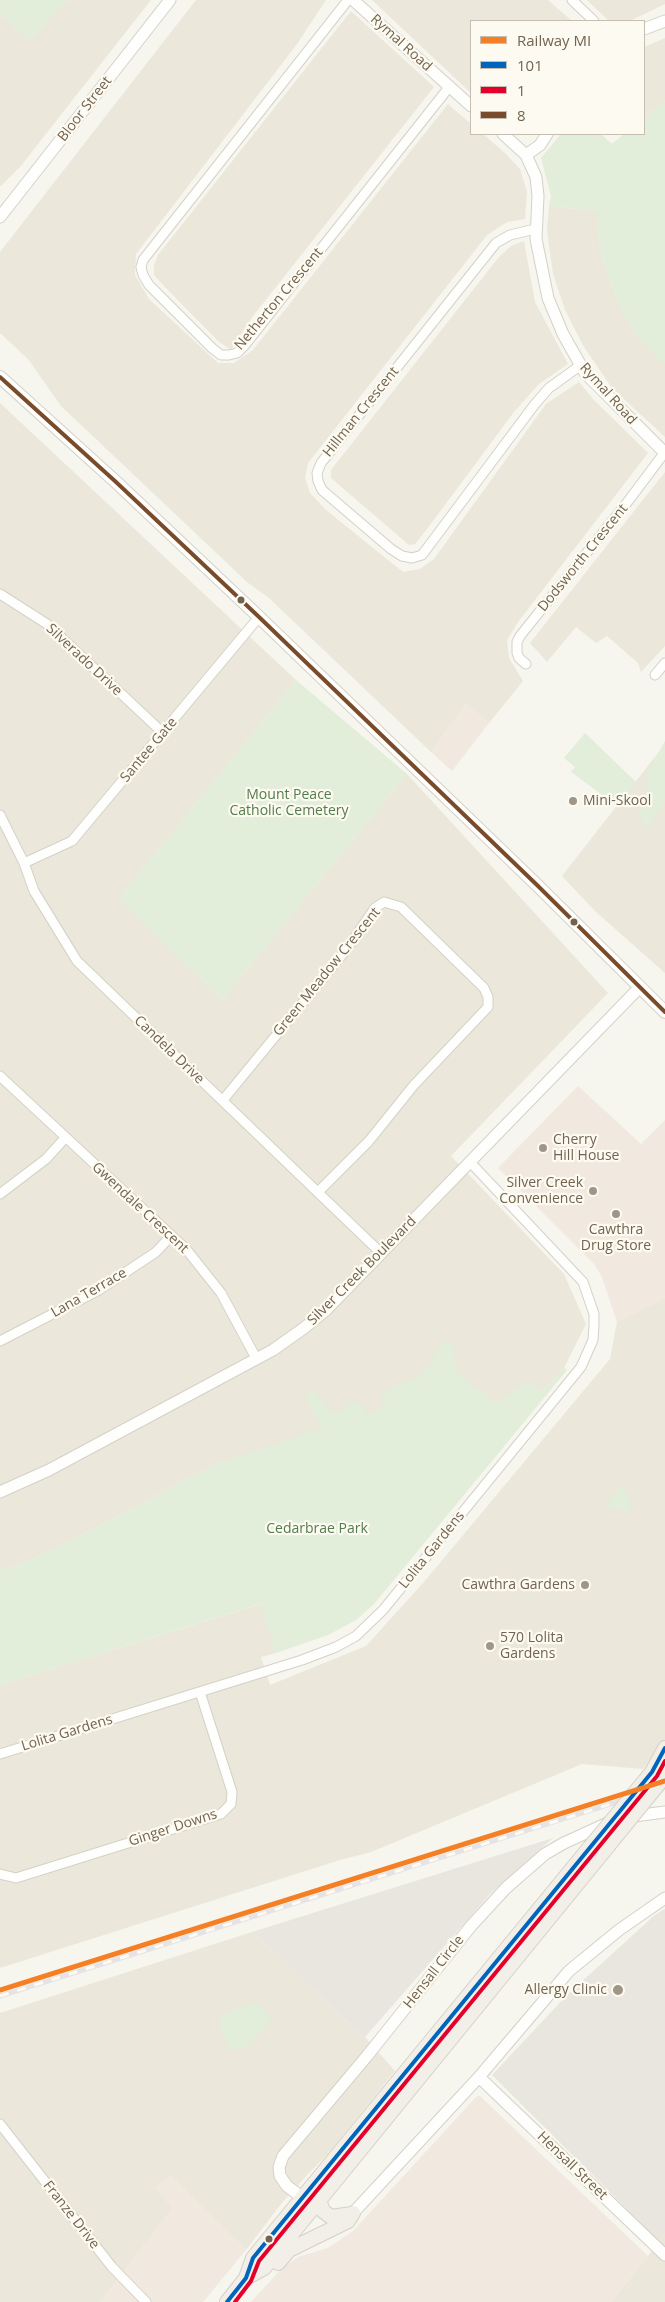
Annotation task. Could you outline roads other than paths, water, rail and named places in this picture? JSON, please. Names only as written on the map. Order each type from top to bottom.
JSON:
[{"type":"main road","points":[[0,377],[116,482],[259,617],[538,886],[665,1012]]},
{"type":"main road","points":[[264,2268],[608,1846],[659,1774],[665,1748]]},
{"type":"main road","points":[[227,2302],[246,2278],[253,2258],[590,1847],[659,1774]]},
{"type":"main road","points":[[321,2196],[320,2203],[324,2211],[331,2217],[353,2214]]},
{"type":"main road","points":[[246,2278],[264,2268],[274,2266],[289,2250],[348,2221],[353,2214]]},
{"type":"street","name":"Bloor Street","points":[[0,217],[170,0]]},
{"type":"street","name":"Netherton Crescent","points":[[348,0],[143,260],[141,267],[143,275],[149,284],[212,348],[221,355],[229,355],[237,353],[244,346],[450,86]]},
{"type":"street","name":"Rymal Road","points":[[353,0],[470,105]]},
{"type":"street","points":[[572,0],[593,20]]},
{"type":"street","points":[[645,29],[665,20]]},
{"type":"street","name":"Rymal Road","points":[[504,135],[526,155],[536,177],[534,229],[548,298],[563,334],[592,380],[665,452]]},
{"type":"street","points":[[526,155],[540,145],[547,135]]},
{"type":"street","name":"Hillman Crescent","points":[[534,229],[510,235],[496,243],[321,463],[317,473],[322,490],[391,549],[402,556],[412,558],[422,555],[535,404],[549,388],[581,365]]},
{"type":"street","name":"Dodsworth Crescent","points":[[526,664],[519,658],[517,653],[517,642],[520,636],[665,452]]},
{"type":"street","name":"Silverado Drive","points":[[0,594],[47,624],[163,733]]},
{"type":"street","name":"Santee Gate","points":[[24,863],[72,841],[259,617]]},
{"type":"street","points":[[655,674],[665,662]]},
{"type":"street","name":"Candela Drive","points":[[0,815],[24,863],[34,890],[77,961],[381,1253]]},
{"type":"street","name":"Green Meadow Crescent","points":[[223,1100],[346,950],[376,908],[384,902],[401,907],[484,988],[488,997],[488,1006],[414,1085],[369,1141],[318,1192]]},
{"type":"street","name":"Silver Creek Boulevard","points":[[0,1492],[49,1470],[273,1350],[326,1310],[639,988]]},
{"type":"street","name":"Gwendale Crescent","points":[[0,1076],[186,1249],[221,1293],[256,1358]]},
{"type":"street","points":[[0,1194],[46,1159],[65,1138]]},
{"type":"street","name":"Lolita Gardens","points":[[0,1754],[302,1660],[336,1647],[356,1636],[383,1610],[581,1367],[593,1340],[594,1314],[583,1282],[470,1162]]},
{"type":"street","name":"Lana Terrace","points":[[0,1341],[99,1290],[156,1252],[171,1236]]},
{"type":"street","name":"Ginger Downs","points":[[0,1874],[16,1878],[221,1814],[231,1804],[232,1792],[200,1692]]},
{"type":"street","name":"Hensall Circle","points":[[303,2198],[288,2186],[280,2176],[279,2167],[283,2156],[481,1914],[545,1854],[564,1843],[618,1818],[665,1812]]},
{"type":"street","points":[[353,2214],[479,2077],[569,1971],[618,1930],[665,1898]]},
{"type":"street","name":"Hensall Street","points":[[479,2077],[665,2255]]},
{"type":"street","name":"Franze Drive","points":[[0,2124],[112,2267],[146,2302]]},
{"type":"railway","points":[[0,1996],[665,1787]]},
{"type":"rail line","name":"MI","points":[[0,1990],[665,1781]]},
{"type":"place","name":"Mini-Skool","points":[[573,801]]},
{"type":"place","name":"Cherry Hill House","points":[[543,1148]]},
{"type":"place","name":"Silver Creek Convenience","points":[[593,1191]]},
{"type":"place","name":"Cawthra Drug Store","points":[[616,1214]]},
{"type":"place","name":"Cawthra Gardens","points":[[585,1585]]},
{"type":"place","name":"570 Lolita Gardens","points":[[490,1646]]},
{"type":"place","name":"Allergy Clinic","points":[[618,1990]]},
{"type":"park label","name":"Mount Peace Catholic Cemetery","points":[[289,804]]},
{"type":"park label","name":"Cedarbrae Park","points":[[317,1529]]}]
